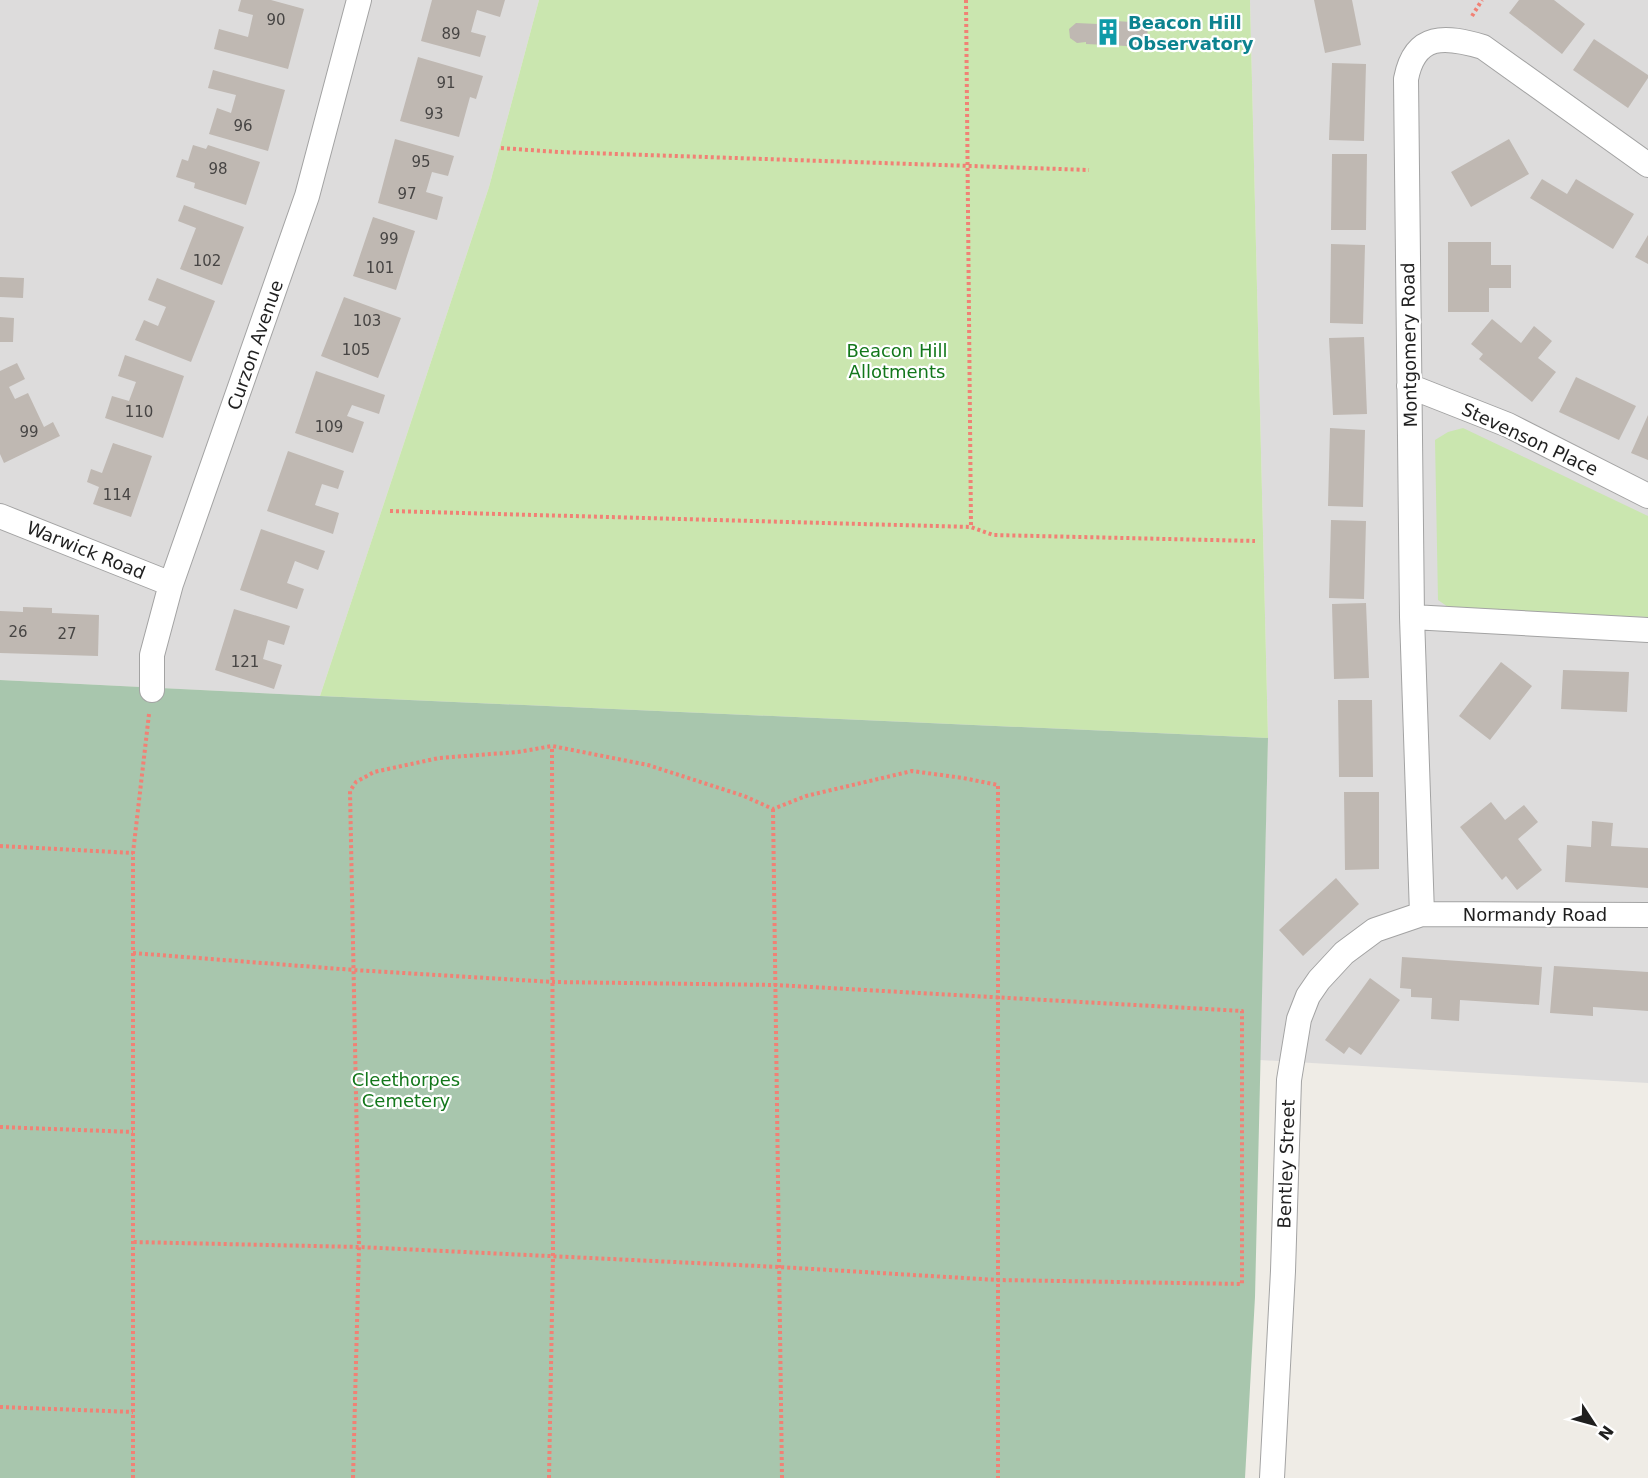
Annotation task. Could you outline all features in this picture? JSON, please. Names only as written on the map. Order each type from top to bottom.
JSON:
[{"type":"street","name":"Curzon Avenue","points":[[152,690],[152,655],[171,584],[307,196],[359,0]]},
{"type":"street","name":"Montgomery Road","points":[[1422,914],[1412,617],[1406,79],[1409,65],[1417,52],[1440,39],[1457,39],[1483,47],[1648,165]]},
{"type":"street","name":"Stevenson Place","points":[[1409,386],[1508,425],[1648,496]]},
{"type":"street","name":"Warwick Road","points":[[0,516],[171,584]]},
{"type":"street","points":[[1412,617],[1648,630]]},
{"type":"street","name":"Normandy Road","points":[[1422,914],[1648,915]]},
{"type":"street","name":"Bentley Street","points":[[1272,1478],[1289,1080],[1299,1019],[1308,996],[1319,980],[1344,953],[1375,930],[1422,914]]},
{"type":"path","points":[[966,0],[971,527]]},
{"type":"path","points":[[501,148],[558,152],[1089,170]]},
{"type":"path","points":[[390,511],[971,527],[993,535],[1255,541]]},
{"type":"path","points":[[133,1478],[133,853],[152,690]]},
{"type":"path","points":[[549,1478],[553,1257],[552,746]]},
{"type":"path","points":[[353,1478],[359,1247],[350,791],[356,782],[374,772],[439,758],[518,752],[552,746],[648,765],[744,796],[773,809],[806,796],[912,771],[998,785],[998,1478]]},
{"type":"path","points":[[773,809],[782,1478]]},
{"type":"path","points":[[0,846],[133,853]]},
{"type":"path","points":[[133,953],[553,982],[776,985],[1242,1011],[1242,1284],[998,1280],[359,1247],[133,1242]]},
{"type":"path","points":[[0,1127],[133,1132]]},
{"type":"path","points":[[0,1407],[134,1412]]},
{"type":"shaded area","points":[[0,0],[539,0],[489,187],[320,696],[0,680]]},
{"type":"shaded area","points":[[1250,0],[1648,0],[1648,1083],[1260,1060],[1268,738]]},
{"type":"green space","name":"Beacon Hill Allotments","points":[[539,0],[1250,0],[1268,738],[320,696],[489,187]]},
{"type":"green space","points":[[1463,428],[1648,516],[1648,617],[1451,609],[1438,600],[1435,440],[1448,432]]},
{"type":"green space","name":"Cleethorpes Cemetery","points":[[0,680],[1268,738],[1255,1297],[1245,1478],[0,1478]]},
{"type":"building","points":[[241,0],[271,0],[304,9],[288,69],[214,49],[219,29],[248,37],[253,15],[238,11]]},
{"type":"building","points":[[432,0],[505,0],[500,17],[477,10],[471,32],[486,36],[480,57],[421,41]]},
{"type":"building","points":[[1314,0],[1352,0],[1361,45],[1325,53]]},
{"type":"building","points":[[1519,0],[1554,0],[1585,24],[1562,54],[1509,13]]},
{"type":"building","name":"Beacon Hill Observatory","points":[[1099,20],[1148,23],[1147,47],[1077,43],[1070,38],[1069,29],[1076,23],[1098,24]]},
{"type":"building","points":[[1594,39],[1648,75],[1628,108],[1573,70]]},
{"type":"building","points":[[418,57],[483,76],[476,99],[470,97],[459,137],[400,121]]},
{"type":"building","points":[[1332,63],[1366,64],[1364,141],[1329,140]]},
{"type":"building","points":[[213,70],[285,90],[268,151],[209,134],[217,108],[231,113],[236,95],[208,88]]},
{"type":"building","points":[[395,139],[454,156],[448,176],[432,172],[426,192],[443,197],[437,220],[378,203]]},
{"type":"building","points":[[1509,139],[1529,174],[1471,207],[1451,172]]},
{"type":"building","points":[[193,145],[206,149],[208,145],[260,162],[246,205],[194,188],[195,183],[176,177],[182,159],[188,161]]},
{"type":"building","points":[[1332,154],[1367,154],[1366,230],[1331,230]]},
{"type":"building","points":[[1542,179],[1567,194],[1576,179],[1634,214],[1613,249],[1530,198]]},
{"type":"building","points":[[184,205],[244,227],[222,285],[180,269],[196,228],[178,221]]},
{"type":"building","points":[[373,217],[415,231],[396,290],[353,276]]},
{"type":"building","points":[[1648,235],[1648,264],[1635,257]]},
{"type":"building","points":[[1448,242],[1491,242],[1491,265],[1511,265],[1511,288],[1489,288],[1489,312],[1448,312]]},
{"type":"building","points":[[1331,244],[1365,245],[1363,324],[1330,323]]},
{"type":"building","points":[[0,277],[24,278],[23,298],[0,297]]},
{"type":"building","points":[[157,278],[215,301],[191,362],[135,340],[144,320],[158,326],[166,307],[148,300]]},
{"type":"building","points":[[344,297],[401,318],[378,378],[321,356]]},
{"type":"building","points":[[0,317],[14,318],[13,342],[0,342]]},
{"type":"building","points":[[1492,319],[1521,343],[1534,326],[1552,341],[1538,358],[1556,372],[1532,402],[1479,359],[1483,354],[1471,344]]},
{"type":"building","points":[[1364,337],[1367,414],[1333,415],[1329,338]]},
{"type":"building","points":[[125,355],[184,376],[163,438],[105,418],[112,396],[129,401],[136,382],[118,376]]},
{"type":"building","points":[[17,363],[25,379],[9,387],[15,399],[28,393],[44,427],[53,422],[60,436],[4,463],[0,454],[0,371]]},
{"type":"building","points":[[316,371],[385,395],[379,414],[352,405],[347,416],[364,422],[353,453],[295,433]]},
{"type":"building","points":[[1576,377],[1636,406],[1619,440],[1559,412]]},
{"type":"building","points":[[1648,415],[1648,460],[1631,453]]},
{"type":"building","points":[[1330,428],[1365,430],[1363,507],[1328,506]]},
{"type":"building","points":[[113,443],[152,456],[131,517],[93,504],[99,487],[87,482],[91,469],[102,473]]},
{"type":"building","points":[[288,451],[344,471],[338,489],[322,484],[315,505],[339,513],[333,534],[267,511]]},
{"type":"building","points":[[1331,520],[1366,521],[1364,599],[1329,598]]},
{"type":"building","points":[[261,529],[325,551],[318,570],[295,561],[287,583],[304,589],[297,609],[240,590]]},
{"type":"building","points":[[1366,603],[1369,678],[1334,679],[1332,604]]},
{"type":"building","points":[[23,607],[52,608],[52,613],[99,615],[98,656],[0,653],[0,611],[23,612]]},
{"type":"building","points":[[234,609],[290,626],[284,645],[268,640],[263,659],[282,665],[274,689],[215,670]]},
{"type":"building","points":[[1501,662],[1532,686],[1490,740],[1459,716]]},
{"type":"building","points":[[1563,670],[1629,672],[1627,712],[1561,709]]},
{"type":"building","points":[[1338,700],[1372,700],[1373,777],[1339,777]]},
{"type":"building","points":[[1344,792],[1379,792],[1379,869],[1345,870]]},
{"type":"building","points":[[1491,802],[1505,820],[1524,805],[1538,822],[1518,839],[1542,870],[1517,890],[1506,876],[1502,880],[1460,827]]},
{"type":"building","points":[[1592,821],[1613,823],[1611,846],[1648,848],[1648,888],[1565,882],[1567,845],[1591,847]]},
{"type":"building","points":[[1336,878],[1359,904],[1303,956],[1279,930]]},
{"type":"building","points":[[1402,957],[1542,967],[1539,1005],[1460,1000],[1459,1021],[1431,1019],[1432,998],[1411,997],[1411,989],[1400,988]]},
{"type":"building","points":[[1554,966],[1648,972],[1648,1011],[1593,1007],[1593,1016],[1550,1013]]},
{"type":"building","points":[[1370,978],[1400,1000],[1361,1055],[1349,1047],[1344,1054],[1325,1040]]},
{"type":"place","name":"Beacon Hill Observatory","points":[[1108,32]]}]
